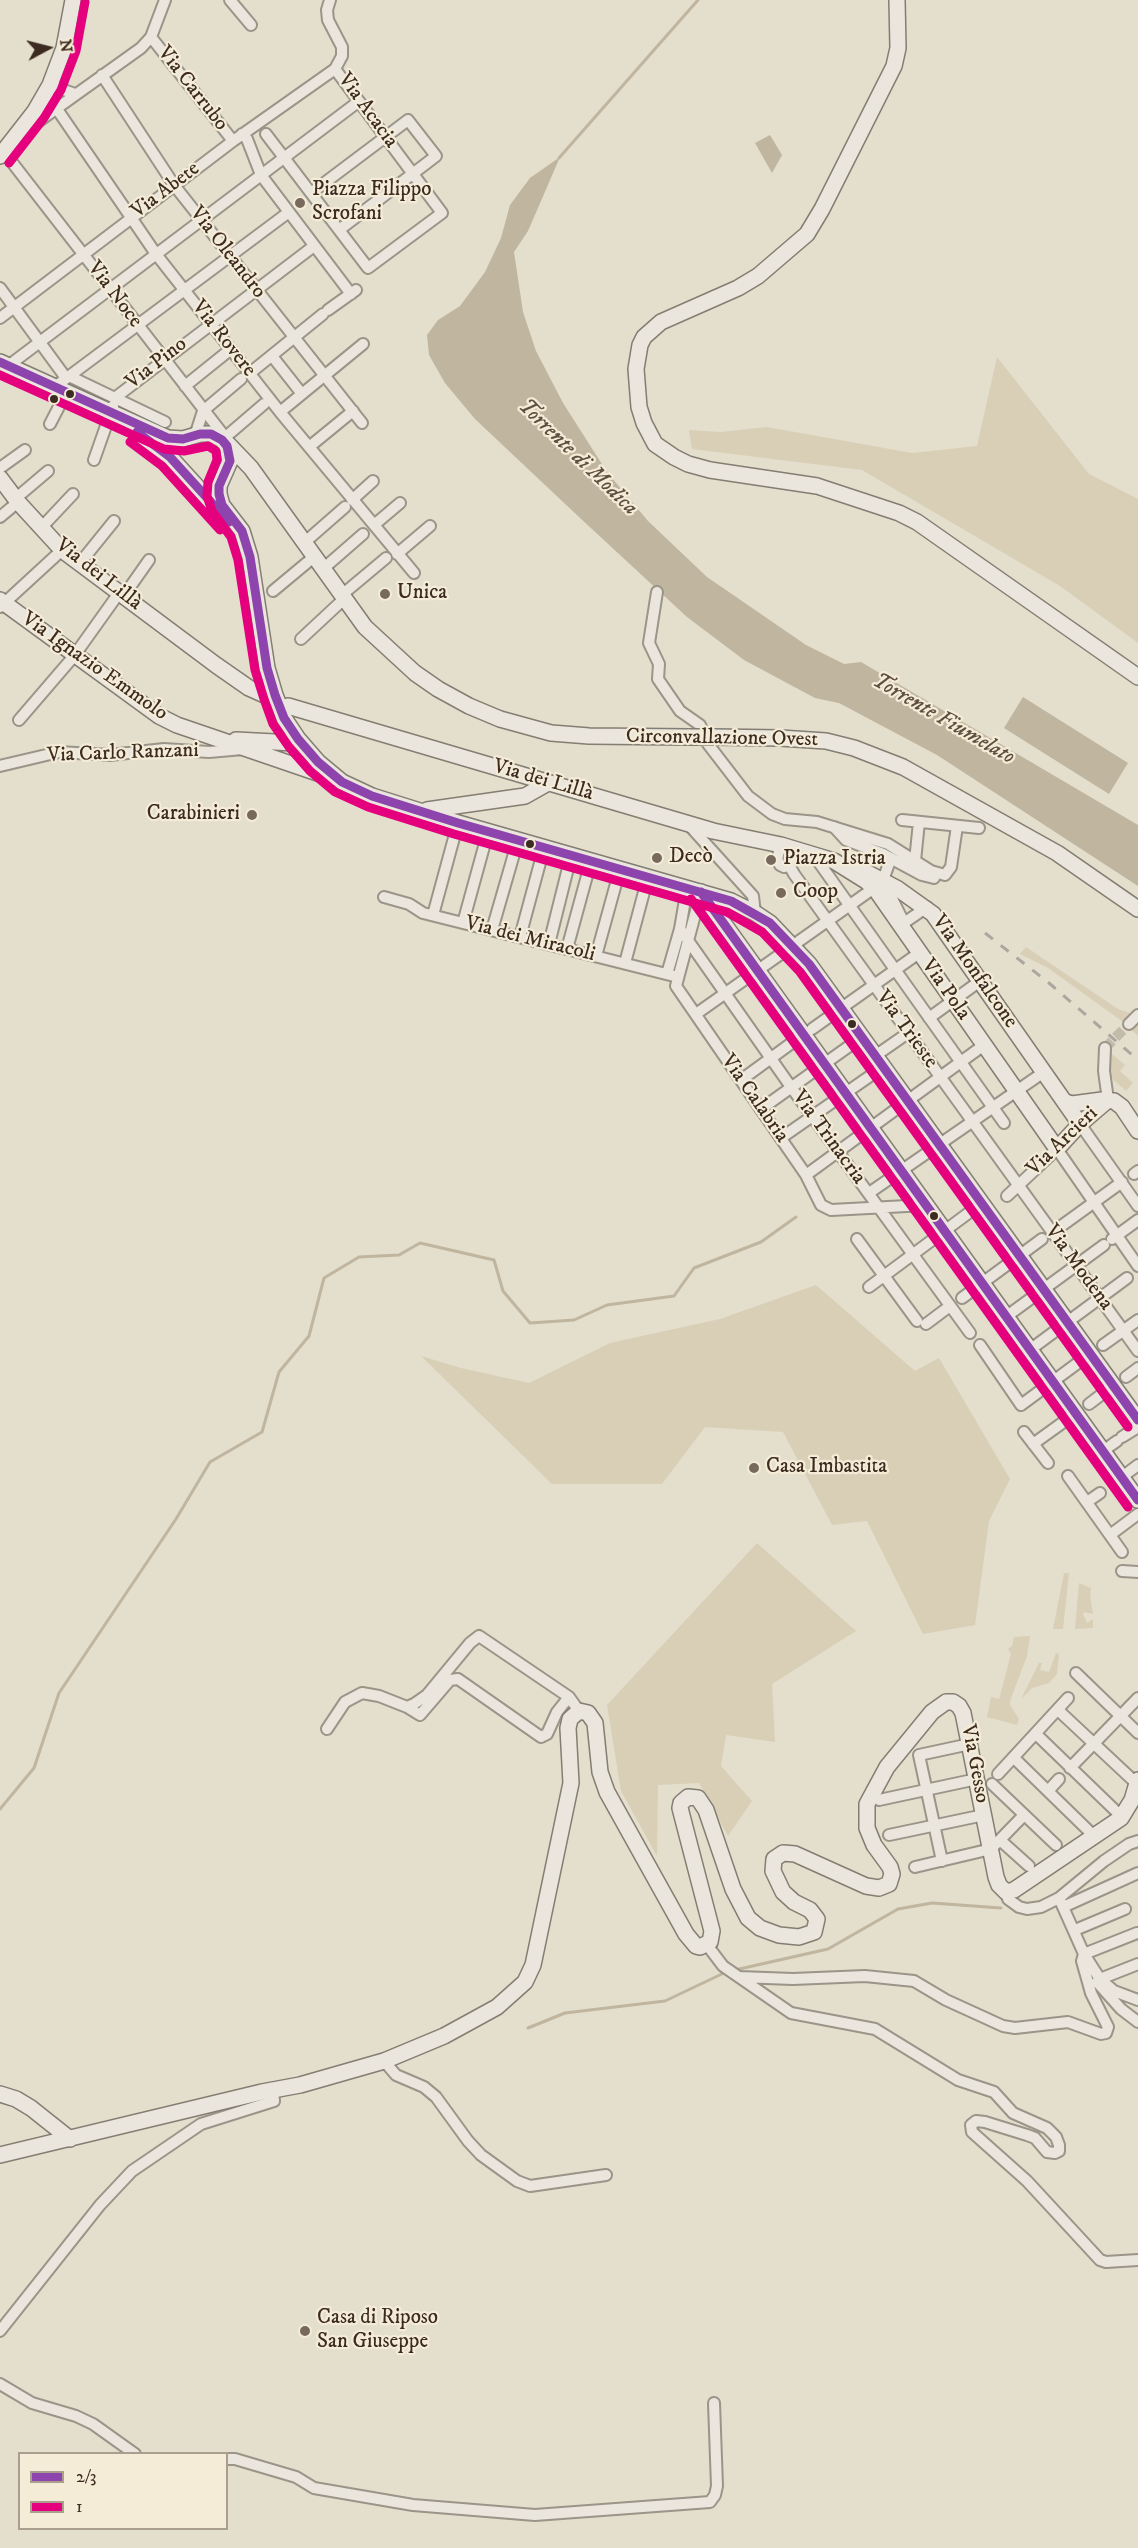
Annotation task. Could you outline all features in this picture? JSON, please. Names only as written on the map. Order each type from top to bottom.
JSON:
[{"type":"street","points":[[2,154],[48,89],[64,48],[73,0]]},
{"type":"street","points":[[16,137],[141,48],[151,37],[165,0]]},
{"type":"street","points":[[230,0],[251,25]]},
{"type":"street","name":"Via Acacia","points":[[330,0],[327,10],[328,20],[342,47],[342,56],[336,69],[358,102],[442,213],[368,268],[342,227]]},
{"type":"street","points":[[897,0],[898,48],[894,66],[822,209],[807,234],[758,276],[738,288],[661,322],[644,337],[640,345],[636,369],[639,407],[644,423],[655,444],[668,454],[688,464],[710,470],[817,486],[899,513],[917,522],[1138,677]]},
{"type":"street","name":"Via Carrubo","points":[[151,37],[238,137],[247,139],[258,178],[354,292],[295,337]]},
{"type":"street","name":"Via Abete","points":[[0,318],[82,253],[238,137],[336,69]]},
{"type":"street","name":"Via Oleandro","points":[[102,75],[174,185],[362,423]]},
{"type":"street","points":[[48,89],[75,94]]},
{"type":"street","name":"Via Rovere","points":[[48,89],[55,109],[156,254],[231,349],[245,376],[280,411],[349,503],[374,525],[414,573]]},
{"type":"street","points":[[4,364],[111,291],[156,254],[358,102]]},
{"type":"street","points":[[266,134],[287,155],[314,191],[342,227],[436,156],[408,120],[314,191]]},
{"type":"street","name":"Via Noce","points":[[2,154],[82,253],[223,438]]},
{"type":"street","points":[[50,424],[64,383],[286,214]]},
{"type":"street","name":"Via Pino","points":[[116,397],[210,323],[314,246]]},
{"type":"street","points":[[0,288],[39,342],[64,383],[111,413],[170,458],[238,532],[247,546]]},
{"type":"street","points":[[276,504],[245,477],[238,474],[223,476],[208,483],[188,475],[181,464],[182,450],[193,437],[203,411],[295,337]]},
{"type":"street","points":[[280,411],[325,377],[363,344]]},
{"type":"street","points":[[184,386],[231,349]]},
{"type":"street","points":[[272,356],[302,394]]},
{"type":"street","points":[[4,364],[116,397],[165,422]]},
{"type":"street","points":[[94,460],[116,397]]},
{"type":"street","points":[[223,438],[264,404]]},
{"type":"street","points":[[309,447],[353,411]]},
{"type":"street","points":[[111,413],[168,438],[212,434],[223,438],[236,451],[344,596]]},
{"type":"street","points":[[223,438],[230,461],[219,486],[221,501],[242,531],[253,569],[267,668],[304,747],[342,782],[372,796],[488,832],[731,901],[770,923],[810,964],[1090,1354],[1120,1381],[1138,1420]]},
{"type":"street","points":[[0,468],[25,450]]},
{"type":"street","points":[[0,517],[48,471]]},
{"type":"street","name":"Via dei Lillà","points":[[0,478],[16,500],[62,550],[249,688],[269,698]]},
{"type":"street","points":[[305,542],[374,481]]},
{"type":"street","points":[[41,528],[73,494]]},
{"type":"street","points":[[374,525],[400,503]]},
{"type":"street","points":[[80,563],[114,521]]},
{"type":"street","points":[[397,554],[430,526]]},
{"type":"street","points":[[273,591],[363,534]]},
{"type":"street","points":[[2,604],[62,550]]},
{"type":"street","points":[[301,639],[344,596],[387,558]]},
{"type":"street","points":[[19,720],[74,656],[149,560]]},
{"type":"street","points":[[657,592],[649,643],[658,664],[658,679],[680,711],[700,726],[708,744],[748,796],[761,807],[785,819],[817,822],[888,844],[931,871],[945,875]]},
{"type":"street","name":"Circonvallazione Ovest","points":[[344,596],[365,627],[389,651],[430,684],[469,706],[500,719],[551,733],[589,736],[780,738],[826,741],[854,748],[903,767],[1057,853],[1138,909]]},
{"type":"street","name":"Via Ignazio Emmolo","points":[[2,604],[159,716],[177,725],[224,740],[252,745],[280,761],[342,782]]},
{"type":"street","points":[[252,745],[275,732],[286,712]]},
{"type":"street","name":"Via dei Lillà","points":[[286,712],[688,823],[788,847]]},
{"type":"street","points":[[252,745],[294,743],[304,747]]},
{"type":"street","name":"Via Carlo Ranzani","points":[[0,766],[58,752],[110,755],[164,749],[220,752],[252,745]]},
{"type":"street","points":[[280,761],[296,759],[304,747]]},
{"type":"street","points":[[420,811],[525,796],[548,783]]},
{"type":"street","points":[[902,820],[979,828]]},
{"type":"street","points":[[915,861],[919,822]]},
{"type":"street","points":[[433,915],[458,823]]},
{"type":"street","points":[[688,823],[753,896],[755,913]]},
{"type":"street","points":[[834,827],[885,873],[934,878],[945,875],[951,867],[957,826]]},
{"type":"street","points":[[463,923],[488,832]]},
{"type":"street","points":[[492,930],[518,840]]},
{"type":"street","name":"Via Pola","points":[[788,847],[885,873],[902,924],[919,953],[1057,1149]]},
{"type":"street","name":"Via Trieste","points":[[788,847],[792,869],[827,921],[1019,1185]]},
{"type":"street","points":[[520,937],[544,848]]},
{"type":"street","points":[[813,854],[1004,1123]]},
{"type":"street","points":[[549,944],[571,856]]},
{"type":"street","points":[[567,949],[591,861]]},
{"type":"street","points":[[596,956],[620,869]]},
{"type":"street","points":[[696,1014],[849,906],[885,873]]},
{"type":"street","name":"Via Monfalcone","points":[[885,873],[927,907],[1080,1124]]},
{"type":"street","points":[[625,963],[648,877]]},
{"type":"street","points":[[674,979],[680,929],[694,890]]},
{"type":"street","points":[[674,979],[688,941],[694,890]]},
{"type":"street","points":[[694,890],[808,1031],[825,1063],[926,1205],[1054,1381],[1082,1408],[1103,1450],[1138,1500]]},
{"type":"street","name":"Via dei Miracoli","points":[[384,897],[409,903],[423,913],[625,963],[674,979]]},
{"type":"street","points":[[902,924],[927,907]]},
{"type":"street","name":"Via Trinacria","points":[[680,929],[791,1088],[970,1333]]},
{"type":"street","points":[[741,1080],[919,953]]},
{"type":"street","name":"Via Calabria","points":[[674,979],[806,1175],[821,1205],[831,1210],[879,1207]]},
{"type":"street","points":[[929,1018],[980,981]]},
{"type":"street","points":[[1129,1024],[1138,1015]]},
{"type":"street","points":[[781,1138],[847,1094],[908,1033]]},
{"type":"street","points":[[761,1109],[862,1037]]},
{"type":"street","points":[[806,1175],[984,1045]]},
{"type":"street","name":"Via Arcieri","points":[[1007,1196],[1080,1124],[1108,1100],[1104,1071],[1105,1048]]},
{"type":"street","points":[[868,1193],[1044,1072]]},
{"type":"street","points":[[1066,1102],[1083,1104],[1108,1100],[1122,1107],[1138,1131]]},
{"type":"street","points":[[1080,1124],[1138,1206]]},
{"type":"street","points":[[1031,1349],[1135,1271],[1110,1240],[1094,1202],[1057,1149]]},
{"type":"street","points":[[1053,1232],[1122,1182]]},
{"type":"street","name":"Via Modena","points":[[1019,1185],[1138,1351]]},
{"type":"street","points":[[869,1287],[982,1203]]},
{"type":"street","points":[[879,1207],[926,1205]]},
{"type":"street","points":[[1007,1316],[1138,1220]]},
{"type":"street","points":[[857,1239],[922,1323],[950,1306]]},
{"type":"street","points":[[962,1298],[1042,1239]]},
{"type":"street","points":[[1103,1345],[1138,1320]]},
{"type":"street","points":[[980,1345],[1021,1405],[1090,1354]]},
{"type":"street","points":[[1033,1444],[1138,1368]]},
{"type":"street","points":[[1103,1450],[1138,1427]]},
{"type":"street","points":[[1024,1432],[1048,1463]]},
{"type":"street","points":[[1122,1477],[1138,1465]]},
{"type":"street","points":[[1068,1476],[1122,1552]]},
{"type":"street","points":[[1087,1502],[1100,1493]]},
{"type":"street","points":[[1110,1535],[1138,1514]]},
{"type":"street","points":[[1122,1571],[1138,1572]]},
{"type":"street","points":[[431,1696],[470,1643],[479,1636],[569,1698],[579,1711],[588,1713],[595,1723],[600,1772],[614,1806],[639,1846],[686,1934],[696,1946],[710,1942],[712,1931],[682,1820],[680,1808],[684,1799],[694,1797],[703,1803],[733,1889],[748,1918],[760,1928],[789,1937],[808,1936],[814,1932],[817,1919],[810,1910],[790,1898],[778,1884],[772,1865],[777,1856],[783,1853],[795,1854],[866,1886],[879,1888],[889,1884],[892,1874],[871,1838],[866,1819],[873,1802],[977,1779]]},
{"type":"street","points":[[1076,1673],[1138,1732]]},
{"type":"street","points":[[327,1729],[345,1702],[362,1693],[379,1696],[407,1707],[431,1696],[450,1680],[458,1679],[541,1737],[547,1734],[556,1712],[569,1698]]},
{"type":"street","points":[[1056,1845],[1024,1815],[995,1779],[1068,1698]]},
{"type":"street","points":[[1070,1768],[1138,1698]]},
{"type":"street","name":"Via Gesso","points":[[873,1802],[887,1767],[941,1704],[953,1702],[959,1706],[963,1713],[984,1815],[996,1844],[999,1885],[1006,1892]]},
{"type":"street","points":[[1058,1710],[1138,1782],[1132,1800],[1122,1817],[1014,1890],[1006,1892],[1013,1904],[1027,1909],[1041,1907],[1061,1902],[1138,1873]]},
{"type":"street","points":[[0,2331],[100,2205],[132,2171],[201,2124],[300,2085],[384,2061],[444,2036],[481,2017],[506,2000],[525,1982],[533,1965],[542,1927],[570,1783],[568,1728],[570,1719],[579,1711]]},
{"type":"street","points":[[1036,1734],[1122,1817]]},
{"type":"street","points":[[942,1861],[919,1755],[970,1744]]},
{"type":"street","points":[[1014,1758],[1095,1837]]},
{"type":"street","points":[[1048,1791],[1059,1779]]},
{"type":"street","points":[[889,1836],[984,1815]]},
{"type":"street","points":[[915,1867],[996,1844],[1024,1815]]},
{"type":"street","points":[[1061,1902],[1104,1861],[1129,1844],[1138,1841]]},
{"type":"street","points":[[996,1844],[1029,1866]]},
{"type":"street","points":[[1061,1902],[1084,1954],[1097,1975],[1120,1999],[1138,2005]]},
{"type":"street","points":[[1075,1930],[1125,1908]]},
{"type":"street","points":[[1084,1954],[1137,1933]]},
{"type":"street","points":[[706,1945],[723,1966],[796,2016],[875,2029],[958,2080],[994,2092],[1012,2113],[1047,2128],[1059,2145],[1059,2151],[1055,2153],[1047,2152],[1035,2138],[1027,2135],[985,2122],[976,2121],[971,2125],[972,2133],[1027,2181],[1100,2260],[1106,2262],[1138,2260]]},
{"type":"street","points":[[739,1977],[793,1979],[865,1976],[914,1981],[946,2000],[1002,2026],[1015,2028],[1068,2022],[1101,2034],[1107,2033],[1108,2027],[1091,1994],[1082,1961],[1084,1954]]},
{"type":"street","points":[[1097,1975],[1138,1964]]},
{"type":"street","points":[[1097,1975],[1096,1981],[1108,1996],[1138,2022]]},
{"type":"street","points":[[1114,1991],[1138,2000]]},
{"type":"street","points":[[384,2061],[396,2075],[424,2087],[436,2097],[481,2155],[517,2181],[530,2186],[606,2175]]},
{"type":"street","points":[[0,2094],[16,2099],[31,2108],[70,2139]]},
{"type":"street","points":[[0,2155],[274,2095]]},
{"type":"street","points":[[0,2384],[32,2403],[76,2416],[93,2424],[132,2452]]},
{"type":"street","points":[[228,2459],[296,2477],[314,2487],[413,2505],[535,2515],[710,2502],[717,2486],[714,2403]]},
{"type":"shaded area","points":[[997,357],[1089,474],[1138,499],[1138,643],[1060,586],[862,470],[692,449],[689,430],[721,432],[767,427],[912,453],[977,446]]},
{"type":"shaded area","points":[[1026,947],[1118,1009],[1132,1014],[1132,1026],[1138,1025],[1138,1036],[1123,1022],[1048,968],[1020,954]]},
{"type":"shaded area","points":[[1107,1050],[1125,1065],[1120,1071],[1133,1083],[1126,1091],[1108,1075]]},
{"type":"shaded area","points":[[816,1285],[915,1371],[939,1358],[1010,1479],[989,1521],[975,1625],[923,1634],[867,1521],[832,1525],[783,1432],[705,1427],[662,1484],[552,1484],[421,1356],[461,1368],[529,1383],[610,1343],[720,1319]]},
{"type":"shaded area","points":[[757,1543],[856,1631],[772,1684],[775,1742],[726,1735],[721,1766],[752,1801],[728,1836],[699,1783],[658,1785],[657,1856],[621,1791],[607,1705]]},
{"type":"shaded area","points":[[1064,1573],[1069,1573],[1063,1629],[1053,1629]]},
{"type":"shaded area","points":[[1079,1583],[1091,1588],[1093,1614],[1084,1612],[1083,1614],[1087,1623],[1093,1619],[1093,1628],[1075,1629]]},
{"type":"shaded area","points":[[1030,1636],[1027,1656],[1010,1701],[1019,1719],[1017,1725],[987,1717],[991,1697],[999,1699],[1011,1654],[1008,1649],[1012,1646],[1014,1637]]},
{"type":"shaded area","points":[[1056,1653],[1059,1654],[1057,1674],[1049,1683],[1032,1688],[1021,1699],[1039,1663],[1042,1663],[1040,1670],[1049,1672]]},
{"type":"water","points":[[770,135],[782,155],[772,173],[755,143]]},
{"type":"water","name":"Torrente Fiumelato","points":[[560,157],[528,231],[514,252],[523,312],[536,351],[563,403],[607,472],[648,521],[707,577],[806,645],[844,664],[861,662],[1138,825],[1138,886],[937,755],[839,703],[815,698],[744,660],[687,617],[579,517],[475,419],[445,383],[429,355],[427,335],[438,320],[460,306],[485,272],[501,238],[510,205],[530,178]]},
{"type":"water","points":[[1023,697],[1128,763],[1109,794],[1004,728]]},
{"type":"waterway","name":"Torrente di Modica","points":[[559,158],[698,0]]},
{"type":"waterway","points":[[0,1809],[34,1768],[59,1693],[176,1519],[210,1462],[262,1432],[279,1372],[309,1336],[324,1278],[359,1257],[399,1255],[420,1243],[494,1260],[503,1291],[530,1323],[574,1320],[607,1305],[674,1296],[694,1268],[761,1242],[796,1217]]},
{"type":"waterway","points":[[735,1970],[828,1949],[898,1909],[932,1903],[1001,1908]]},
{"type":"waterway","points":[[528,2028],[565,2013],[665,2001],[726,1972]]},
{"type":"tunnel","points":[[1105,1048],[1129,1024]]},
{"type":"railway","points":[[985,933],[1049,983],[1138,1060]]},
{"type":"transit line","name":"1","points":[[9,163],[44,118],[61,90],[76,51],[85,2]]},
{"type":"transit line","name":"2/3","points":[[0,362],[168,438],[183,439],[200,434],[211,434],[227,446],[230,461],[219,486],[219,494],[222,505],[242,531],[250,557],[267,668],[275,695],[284,718],[298,739],[318,762],[342,782],[372,796],[458,823],[731,901],[770,923],[809,964],[1138,1420]]},
{"type":"transit line","name":"1","points":[[0,375],[164,449],[184,451],[208,446],[216,451],[217,460],[208,482],[207,496],[212,511],[231,537],[238,560],[255,670],[264,699],[273,724],[289,747],[310,771],[335,792],[368,807],[454,834],[727,912],[762,932],[800,972],[1128,1427]]},
{"type":"transit line","name":"2/3","points":[[137,432],[170,457],[229,522]]},
{"type":"transit line","name":"1","points":[[130,442],[162,466],[220,530]]},
{"type":"transit line","name":"2/3","points":[[701,892],[1138,1500]]},
{"type":"transit line","name":"1","points":[[691,899],[1128,1507]]},
{"type":"place","name":"Piazza Filippo Scrofani","points":[[300,203]]},
{"type":"place","name":"Unica","points":[[385,594]]},
{"type":"place","name":"Carabinieri","points":[[252,815]]},
{"type":"place","name":"Decò","points":[[657,858]]},
{"type":"place","name":"Piazza Istria","points":[[771,860]]},
{"type":"place","name":"Coop","points":[[781,893]]},
{"type":"place","name":"Casa Imbastita","points":[[754,1468]]},
{"type":"place","name":"Casa di Riposo San Giuseppe","points":[[305,2331]]}]
